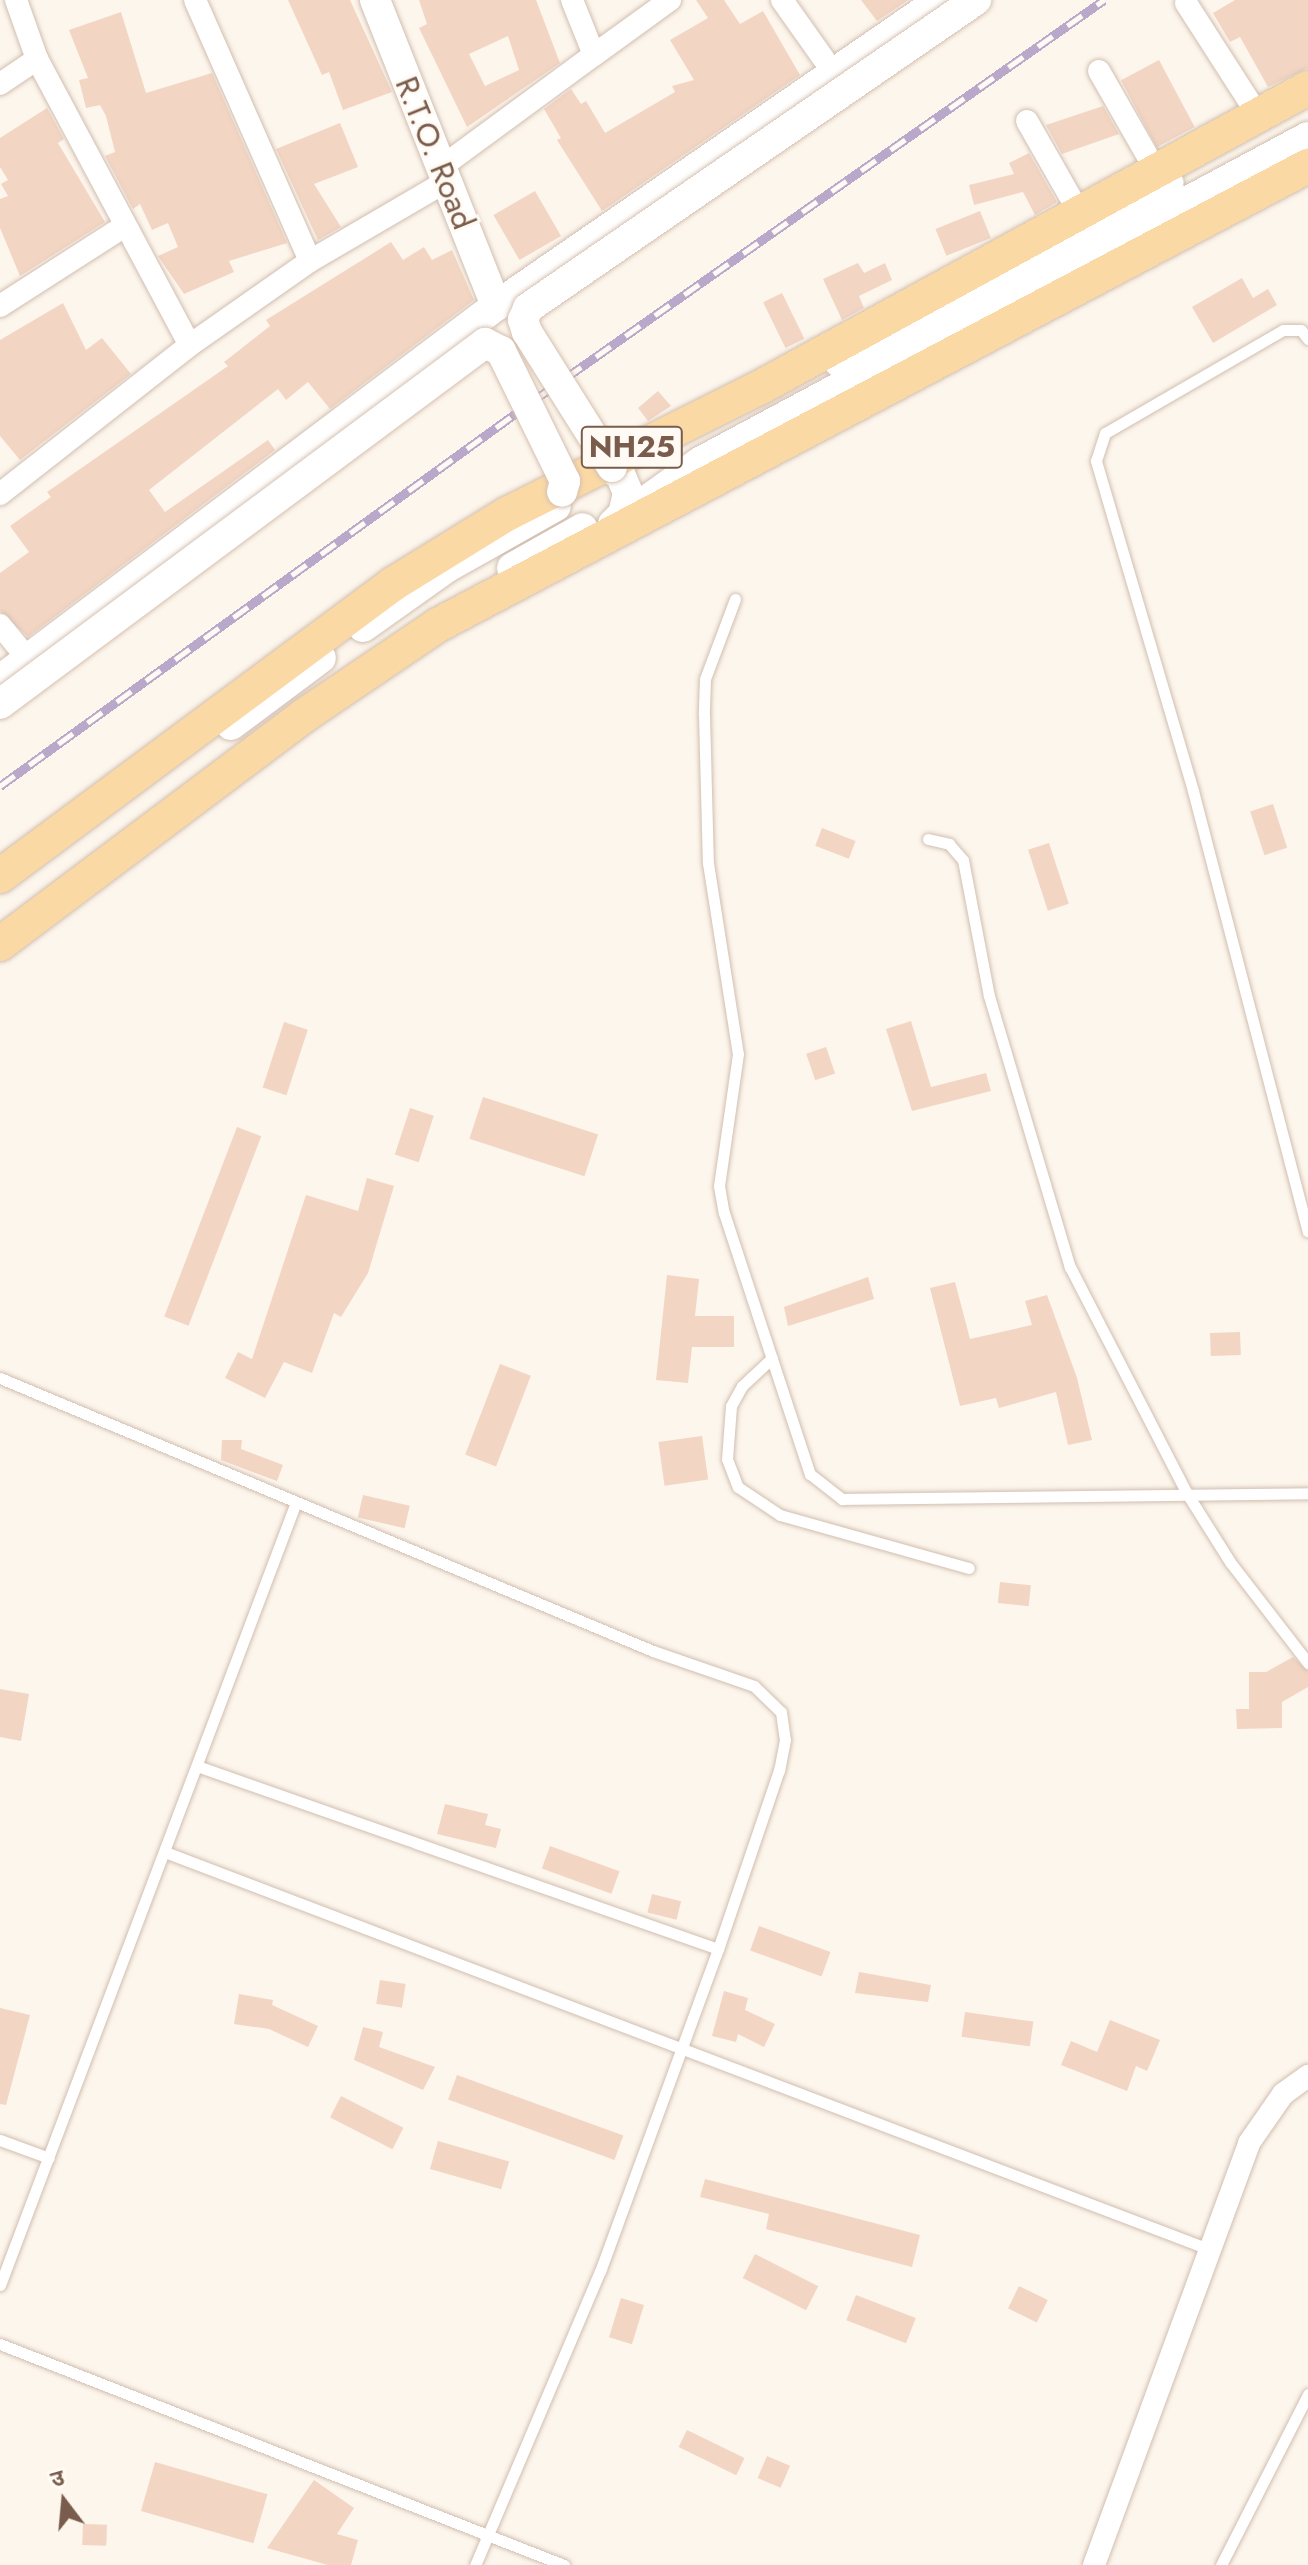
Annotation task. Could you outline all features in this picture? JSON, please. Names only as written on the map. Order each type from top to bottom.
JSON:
[{"type":"main road","name":"NH25","points":[[0,876],[211,717],[440,555],[507,514],[759,388],[1308,88]]},
{"type":"main road","name":"NH25","points":[[0,944],[305,715],[438,625],[1308,166]]},
{"type":"street","points":[[16,0],[37,59],[123,227],[190,345]]},
{"type":"street","points":[[195,0],[310,261]]},
{"type":"street","name":"R.T.O. Road","points":[[375,0],[496,306]]},
{"type":"street","points":[[572,0],[594,55]]},
{"type":"street","points":[[0,494],[190,345],[310,261],[443,175],[594,55],[670,0]]},
{"type":"street","points":[[782,0],[833,72]]},
{"type":"street","points":[[0,680],[496,306],[940,0]]},
{"type":"street","points":[[623,514],[628,493],[527,332],[523,320],[528,308],[976,0]]},
{"type":"street","points":[[1186,3],[1258,115]]},
{"type":"street","points":[[0,84],[37,59]]},
{"type":"street","points":[[1099,71],[1155,169]]},
{"type":"street","points":[[0,893],[372,619],[564,492],[581,466],[616,471],[894,334],[1308,107]]},
{"type":"street","points":[[1027,121],[1079,212]]},
{"type":"street","points":[[0,932],[407,633],[583,528],[606,528],[623,514],[657,497],[700,462],[1308,137]]},
{"type":"street","points":[[0,306],[123,227]]},
{"type":"street","points":[[0,704],[485,343],[501,351],[583,528]]},
{"type":"street","points":[[0,625],[28,659]]},
{"type":"street","points":[[1094,2565],[1249,2143],[1283,2094],[1308,2076]]},
{"type":"lane","points":[[1308,339],[1301,330],[1283,330],[1105,433],[1096,461],[1193,791],[1308,1231]]},
{"type":"lane","points":[[735,599],[705,679],[704,715],[708,863],[738,1054],[719,1186],[810,1474],[842,1499],[1050,1499],[1186,1492],[1308,1493]]},
{"type":"lane","points":[[928,839],[949,844],[963,860],[1000,1035],[1070,1267],[1186,1492],[1230,1562],[1308,1663]]},
{"type":"lane","points":[[772,1358],[742,1386],[731,1406],[727,1459],[738,1487],[780,1515],[969,1568]]},
{"type":"lane","points":[[0,1378],[653,1651],[754,1686],[781,1712],[785,1740],[779,1770],[718,1949],[600,2271],[475,2565]]},
{"type":"lane","points":[[0,2285],[5,2256],[49,2158],[296,1502]]},
{"type":"lane","points":[[197,1766],[718,1949]]},
{"type":"lane","points":[[165,1852],[1212,2250]]},
{"type":"lane","points":[[0,2140],[49,2158]]},
{"type":"lane","points":[[0,2344],[564,2565]]},
{"type":"lane","points":[[1221,2565],[1308,2394]]},
{"type":"building","points":[[288,0],[350,0],[392,92],[343,110],[329,72],[322,75]]},
{"type":"building","points":[[419,0],[536,0],[560,63],[467,127],[419,28],[427,24]],"holes":[[[508,36],[519,70],[485,86],[469,54]]]},
{"type":"building","points":[[696,0],[724,0],[740,24],[763,11],[800,75],[602,211],[557,140],[561,138],[544,109],[571,89],[581,104],[586,101],[605,133],[675,92],[672,86],[694,80],[670,40],[708,18]]},
{"type":"building","points":[[861,0],[908,0],[877,21]]},
{"type":"building","points":[[1235,0],[1308,0],[1308,68],[1268,87],[1240,37],[1230,42],[1213,13]]},
{"type":"building","points":[[121,12],[146,93],[212,73],[287,243],[229,261],[234,272],[184,294],[158,256],[178,247],[168,223],[152,230],[140,204],[133,209],[105,156],[115,152],[106,116],[100,105],[86,108],[79,80],[88,78],[69,30]]},
{"type":"building","points":[[1159,60],[1195,127],[1157,147],[1121,80]]},
{"type":"building","points":[[1103,106],[1119,134],[1062,154],[1046,125]]},
{"type":"building","points":[[47,108],[64,139],[58,143],[105,222],[20,276],[0,228],[0,199],[8,196],[1,184],[8,180],[0,167],[0,138]]},
{"type":"building","points":[[340,123],[358,167],[314,184],[341,227],[318,240],[276,149]]},
{"type":"building","points":[[1029,153],[1057,202],[1035,215],[1023,192],[974,205],[969,185],[1014,174],[1009,163]]},
{"type":"building","points":[[535,191],[561,236],[519,260],[493,215]]},
{"type":"building","points":[[980,211],[991,238],[946,256],[935,229]]},
{"type":"building","points":[[391,242],[403,260],[424,247],[432,260],[452,250],[474,300],[330,409],[308,382],[286,400],[278,389],[149,490],[165,512],[268,440],[275,450],[28,637],[0,611],[0,573],[29,552],[10,526],[51,497],[47,492],[228,366],[224,362],[270,326],[266,320]]},
{"type":"building","points":[[858,263],[864,273],[885,263],[892,280],[859,296],[864,308],[842,320],[823,279]]},
{"type":"building","points":[[1242,278],[1253,298],[1268,289],[1277,305],[1213,343],[1192,307]]},
{"type":"building","points":[[782,293],[804,339],[785,348],[763,302]]},
{"type":"building","points":[[63,303],[86,350],[102,338],[131,374],[20,460],[0,436],[0,340]]},
{"type":"building","points":[[658,391],[671,406],[648,421],[638,408]]},
{"type":"building","points":[[1273,804],[1287,848],[1264,855],[1250,811]]},
{"type":"building","points":[[822,828],[856,841],[849,859],[815,846]]},
{"type":"building","points":[[1049,843],[1069,904],[1048,911],[1028,850]]},
{"type":"building","points":[[911,1021],[931,1087],[986,1073],[991,1091],[912,1111],[886,1029]]},
{"type":"building","points":[[284,1022],[308,1030],[286,1095],[263,1088]]},
{"type":"building","points":[[826,1047],[835,1073],[815,1080],[806,1054]]},
{"type":"building","points":[[483,1097],[598,1134],[584,1176],[469,1139]]},
{"type":"building","points":[[410,1108],[434,1116],[419,1162],[395,1155]]},
{"type":"building","points":[[237,1127],[261,1136],[189,1326],[164,1317]]},
{"type":"building","points":[[367,1178],[394,1186],[368,1273],[341,1317],[334,1313],[312,1373],[284,1362],[265,1398],[225,1378],[238,1352],[252,1359],[306,1195],[358,1211]]},
{"type":"building","points":[[667,1275],[699,1279],[695,1316],[734,1316],[734,1347],[692,1347],[688,1383],[656,1380]]},
{"type":"building","points":[[868,1277],[874,1299],[788,1326],[784,1307]]},
{"type":"building","points":[[955,1282],[970,1339],[1032,1325],[1025,1301],[1047,1295],[1077,1378],[1092,1440],[1068,1445],[1056,1392],[999,1408],[996,1398],[960,1406],[930,1288]]},
{"type":"building","points":[[1240,1332],[1241,1355],[1211,1356],[1210,1333]]},
{"type":"building","points":[[500,1364],[531,1376],[496,1466],[465,1455]]},
{"type":"building","points":[[702,1436],[708,1480],[665,1486],[658,1442]]},
{"type":"building","points":[[222,1440],[242,1440],[241,1449],[283,1465],[277,1481],[221,1460]]},
{"type":"building","points":[[363,1495],[410,1506],[405,1528],[358,1517]]},
{"type":"building","points":[[1000,1582],[1031,1585],[1029,1606],[998,1603]]},
{"type":"building","points":[[1293,1657],[1308,1671],[1308,1687],[1282,1702],[1282,1728],[1237,1729],[1236,1709],[1249,1709],[1249,1672],[1266,1672]]},
{"type":"building","points":[[0,1689],[29,1694],[21,1741],[0,1737]]},
{"type":"building","points":[[445,1804],[488,1814],[485,1825],[501,1829],[496,1848],[437,1834]]},
{"type":"building","points":[[550,1846],[620,1871],[611,1894],[542,1869]]},
{"type":"building","points":[[652,1894],[681,1901],[677,1920],[647,1912]]},
{"type":"building","points":[[759,1926],[830,1952],[822,1976],[750,1950]]},
{"type":"building","points":[[859,1972],[931,1985],[928,2002],[855,1993]]},
{"type":"building","points":[[380,1980],[406,1984],[402,2008],[376,2004]]},
{"type":"building","points":[[724,1991],[748,1998],[745,2010],[775,2024],[764,2047],[738,2034],[736,2042],[712,2036]]},
{"type":"building","points":[[239,1994],[273,2000],[272,2005],[318,2026],[308,2047],[269,2029],[234,2024]]},
{"type":"building","points":[[0,2008],[30,2015],[6,2105],[0,2104]]},
{"type":"building","points":[[965,2012],[1033,2022],[1030,2046],[962,2037]]},
{"type":"building","points":[[1110,2020],[1160,2040],[1147,2071],[1136,2066],[1127,2091],[1061,2065],[1071,2041],[1097,2052]]},
{"type":"building","points":[[363,2027],[383,2032],[379,2047],[435,2067],[423,2090],[354,2060]]},
{"type":"building","points":[[457,2075],[623,2136],[614,2160],[448,2099]]},
{"type":"building","points":[[341,2096],[403,2128],[392,2149],[330,2117]]},
{"type":"building","points":[[438,2141],[509,2161],[501,2189],[430,2169]]},
{"type":"building","points":[[705,2179],[920,2235],[912,2267],[766,2229],[769,2214],[700,2197]]},
{"type":"building","points":[[755,2254],[818,2286],[806,2310],[743,2278]]},
{"type":"building","points":[[1019,2286],[1048,2300],[1037,2322],[1008,2308]]},
{"type":"building","points":[[856,2295],[916,2318],[906,2343],[846,2320]]},
{"type":"building","points":[[621,2298],[644,2305],[632,2344],[609,2337]]},
{"type":"building","points":[[687,2430],[745,2458],[736,2475],[679,2447]]},
{"type":"building","points":[[767,2456],[790,2466],[781,2488],[758,2478]]},
{"type":"building","points":[[155,2462],[267,2494],[253,2543],[141,2511]]},
{"type":"building","points":[[314,2480],[354,2508],[337,2534],[358,2540],[351,2565],[328,2565],[267,2548]]},
{"type":"building","points":[[83,2524],[107,2525],[106,2546],[82,2545]]},
{"type":"railway","points":[[0,786],[537,398],[1104,0]]}]
